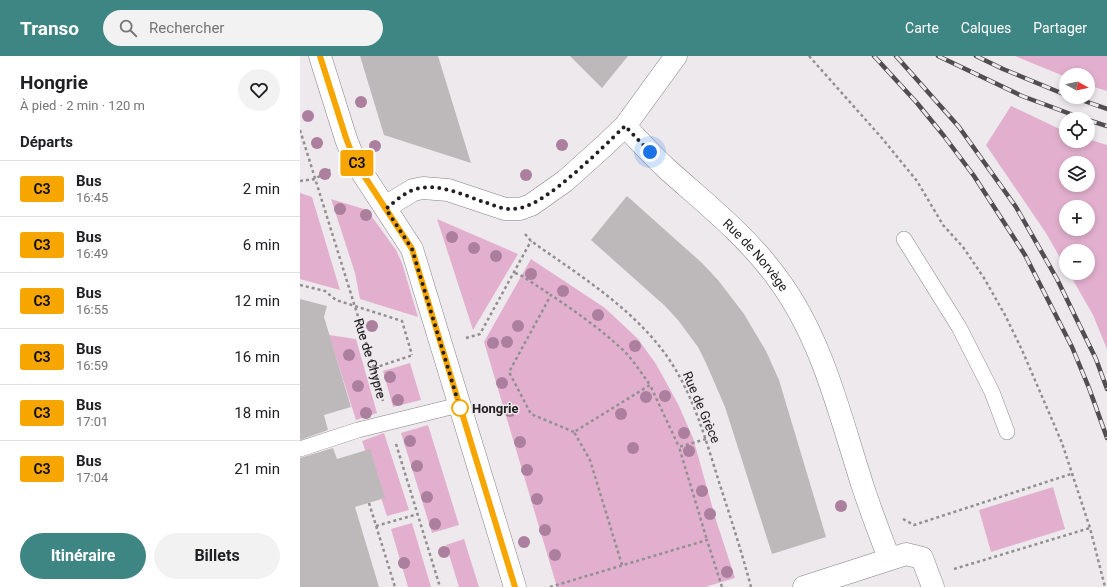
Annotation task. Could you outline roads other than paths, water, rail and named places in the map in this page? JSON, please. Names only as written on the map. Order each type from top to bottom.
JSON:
[{"type":"street","points":[[320,56],[353,156],[412,249],[515,587]]},
{"type":"street","points":[[386,209],[395,201],[413,190],[423,188],[448,190],[505,209],[520,208],[531,205],[565,181],[625,126],[676,56]]},
{"type":"street","name":"Rue de Norvège","points":[[625,126],[666,168],[747,241],[778,279],[801,314],[834,393],[864,488],[889,558]]},
{"type":"street","points":[[804,587],[889,558],[906,554],[922,558],[933,587]]},
{"type":"lane","points":[[904,239],[959,327],[992,392],[1007,432]]},
{"type":"lane","points":[[300,449],[358,430],[459,405]]},
{"type":"railway","points":[[874,56],[917,103],[944,136],[974,176],[1025,255],[1072,347],[1107,438]]},
{"type":"railway","points":[[896,56],[959,127],[1016,207],[1057,279],[1096,359],[1107,389]]},
{"type":"railway","points":[[938,56],[1022,96],[1065,112]]},
{"type":"railway","points":[[976,56],[1059,92]]},
{"type":"railway","points":[[1093,104],[1107,109]]},
{"type":"railway","points":[[1095,122],[1107,126]]},
{"type":"place","name":"Hongrie","points":[[460,408]]}]
